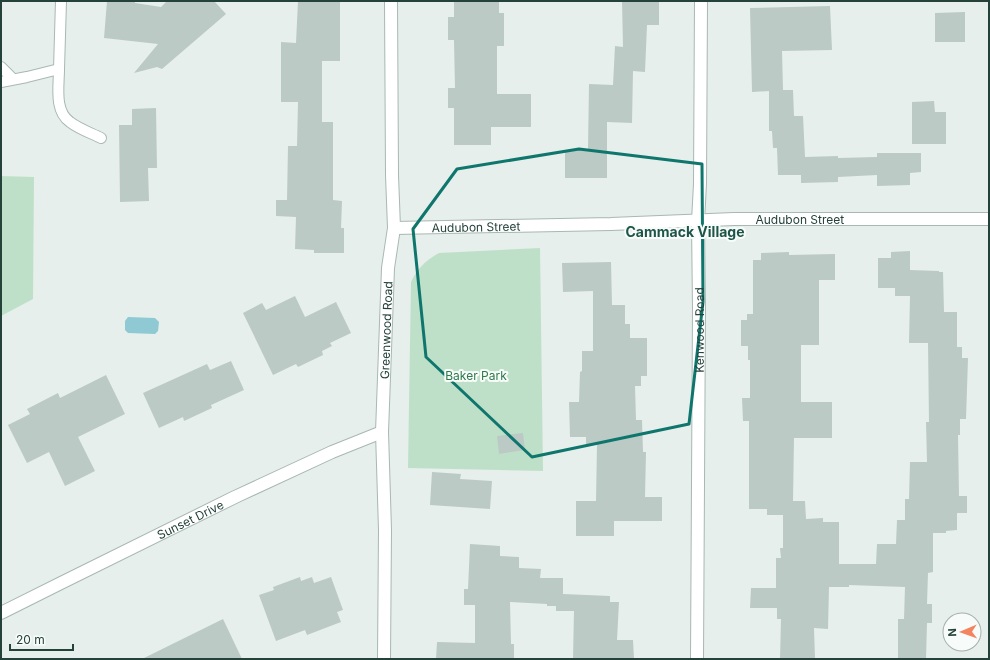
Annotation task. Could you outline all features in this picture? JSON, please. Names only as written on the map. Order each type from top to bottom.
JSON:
[{"type":"street","name":"Greenwood Road","points":[[384,659],[385,530],[382,432],[388,268],[394,228],[392,175],[391,1]]},
{"type":"street","name":"Kenwood Road","points":[[696,659],[699,309],[698,221],[700,184],[701,1]]},
{"type":"street","name":"Audubon Street","points":[[394,228],[734,219],[989,219]]},
{"type":"street","name":"Sunset Drive","points":[[1,613],[249,491],[332,452],[382,432]]},
{"type":"lane","points":[[61,1],[59,69],[59,100],[61,110],[64,118],[71,123],[101,138]]},
{"type":"lane","points":[[1,67],[14,79]]},
{"type":"lane","points":[[1,82],[59,69]]},
{"type":"highlighted area","points":[[579,149],[702,164],[703,302],[689,424],[532,457],[426,357],[413,229],[457,169]]},
{"type":"green space","points":[[1,176],[34,177],[33,299],[1,316]]},
{"type":"green space","name":"Baker Park","points":[[540,248],[543,471],[408,468],[411,282],[413,277],[422,265],[439,253]]},
{"type":"water","points":[[128,317],[155,318],[159,322],[158,331],[155,334],[128,333],[125,330],[125,321]]},
{"type":"building","points":[[107,1],[135,1],[135,3],[161,7],[167,1],[214,1],[226,14],[162,69],[157,67],[134,73],[158,44],[104,38]]},
{"type":"building","points":[[298,1],[340,1],[340,61],[322,61],[322,122],[333,122],[333,200],[342,201],[341,228],[344,228],[344,253],[314,253],[314,250],[295,249],[296,217],[276,216],[276,200],[287,200],[288,146],[297,146],[298,102],[281,102],[281,42],[296,43]]},
{"type":"building","points":[[454,1],[499,1],[499,13],[504,13],[504,46],[497,46],[497,94],[531,94],[531,127],[491,127],[491,145],[454,145],[454,108],[448,108],[448,88],[455,88],[454,40],[448,40],[448,17],[454,17]]},
{"type":"building","points":[[622,1],[659,1],[659,25],[647,25],[645,72],[633,71],[632,123],[607,122],[607,178],[565,178],[565,150],[588,149],[589,84],[613,85],[615,46],[623,47]]},
{"type":"building","points":[[830,6],[832,50],[782,51],[783,90],[793,90],[794,116],[803,116],[805,157],[877,157],[877,153],[921,153],[921,172],[910,173],[910,185],[877,186],[877,175],[838,177],[838,182],[801,183],[801,175],[778,175],[777,148],[773,148],[772,131],[769,131],[769,91],[752,92],[750,8]]},
{"type":"building","points":[[965,12],[965,42],[935,42],[935,13]]},
{"type":"building","points":[[934,101],[935,112],[946,112],[946,144],[912,144],[912,102]]},
{"type":"building","points":[[156,108],[157,168],[148,168],[149,201],[120,202],[119,125],[132,125],[132,109]]},
{"type":"building","points":[[910,251],[910,270],[943,272],[944,312],[957,312],[957,347],[962,347],[962,358],[968,358],[966,419],[960,419],[960,435],[958,435],[959,496],[967,496],[967,513],[957,513],[957,530],[946,531],[946,533],[933,533],[933,572],[928,573],[927,604],[932,604],[932,623],[927,623],[926,659],[898,659],[898,619],[904,619],[905,587],[849,585],[849,587],[829,587],[828,629],[814,628],[815,659],[780,659],[781,619],[777,619],[777,608],[750,608],[751,588],[776,588],[776,558],[781,558],[780,548],[783,548],[783,515],[767,515],[767,509],[749,509],[749,421],[743,421],[742,398],[750,398],[750,360],[748,360],[748,346],[741,346],[741,320],[747,320],[747,314],[753,314],[753,260],[761,260],[761,253],[789,252],[789,255],[835,254],[835,280],[819,280],[819,345],[801,345],[801,402],[832,402],[832,438],[794,438],[793,501],[805,501],[806,519],[823,518],[823,522],[839,522],[839,564],[876,564],[877,544],[896,544],[897,520],[905,520],[905,499],[909,499],[910,462],[927,462],[926,422],[929,422],[928,343],[909,343],[910,296],[895,296],[895,288],[878,288],[878,258],[891,258],[891,252]]},
{"type":"building","points":[[611,262],[612,305],[625,305],[625,324],[630,324],[630,338],[647,338],[647,376],[641,376],[641,386],[635,386],[636,420],[642,420],[643,452],[646,452],[645,497],[662,497],[662,521],[614,521],[614,536],[576,536],[576,501],[596,501],[597,445],[586,445],[586,437],[570,437],[569,402],[579,402],[582,351],[593,351],[593,291],[563,292],[562,263]]},
{"type":"building","points":[[295,296],[305,317],[336,302],[351,333],[330,343],[332,346],[322,351],[323,355],[298,367],[296,364],[273,375],[243,313],[262,303],[266,310]]},
{"type":"building","points":[[231,361],[244,390],[211,405],[212,408],[184,421],[183,417],[159,428],[143,393],[207,364],[210,370]]},
{"type":"building","points":[[106,375],[125,414],[78,437],[95,471],[65,486],[49,452],[27,463],[8,425],[30,414],[27,409],[58,393],[60,398]]},
{"type":"building","points":[[523,433],[525,450],[499,454],[497,436]]},
{"type":"building","points":[[432,472],[461,474],[460,479],[492,481],[490,509],[430,505]]},
{"type":"building","points":[[470,544],[500,546],[500,556],[519,557],[519,568],[541,569],[540,578],[563,578],[563,594],[610,596],[610,602],[619,602],[617,640],[633,640],[634,659],[573,659],[574,611],[556,611],[556,606],[547,606],[547,604],[510,602],[511,644],[514,644],[514,659],[436,659],[437,642],[475,643],[475,605],[464,605],[464,589],[468,589]]},
{"type":"building","points":[[300,577],[301,581],[312,577],[314,583],[331,577],[343,610],[337,612],[341,622],[307,635],[305,630],[276,641],[259,595],[274,590],[273,587]]},
{"type":"building","points":[[223,619],[242,659],[142,659]]},
{"type":"district","name":"Cammack Village","points":[[685,231]]}]
